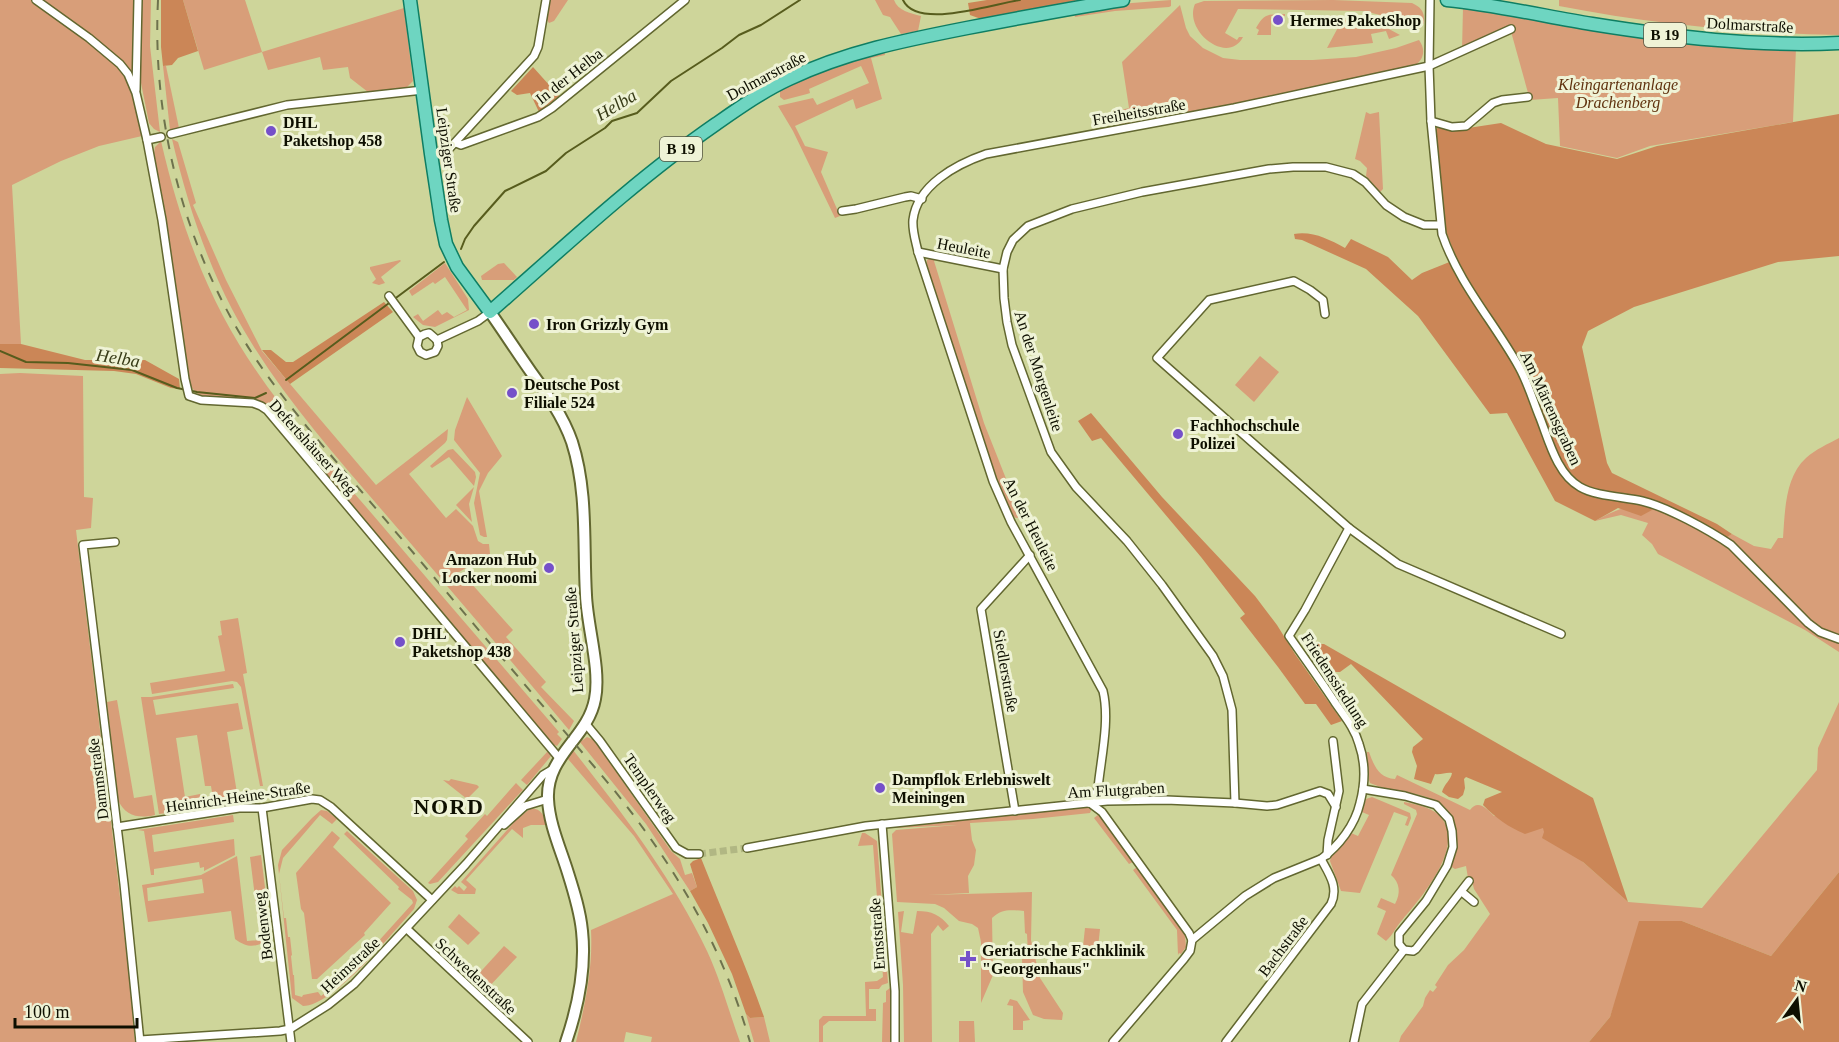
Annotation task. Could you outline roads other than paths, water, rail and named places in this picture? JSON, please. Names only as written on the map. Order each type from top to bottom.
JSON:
[{"type":"main road","name":"Leipziger Straße","points":[[410,0],[446,244],[457,267],[559,414],[577,459],[585,526],[586,596],[597,691],[591,713],[559,758],[553,769],[549,785],[548,799],[552,820],[574,892],[582,932],[583,953],[579,991],[566,1042]]},
{"type":"main road","name":"Dolmarstraße","points":[[490,312],[660,165],[742,105],[786,80],[848,56],[896,42],[1123,0]]},
{"type":"main road","name":"Dolmarstraße","points":[[1447,0],[1628,30],[1707,40],[1780,44],[1839,43]]},
{"type":"street","name":"Defertshäuser Weg","points":[[36,0],[89,38],[120,64],[128,74],[136,93],[162,220],[189,396],[201,400],[253,403],[267,410],[559,758]]},
{"type":"street","points":[[136,93],[138,0]]},
{"type":"street","points":[[431,154],[449,149],[456,143],[534,56],[538,47],[546,0]]},
{"type":"street","name":"In der Helba","points":[[456,143],[461,145],[538,117],[561,101],[684,0]]},
{"type":"street","points":[[1430,0],[1431,120],[1440,225]]},
{"type":"street","name":"Freiheitsstraße","points":[[918,252],[913,219],[922,199],[932,185],[951,170],[986,154],[1234,108],[1429,66],[1511,29]]},
{"type":"street","points":[[171,134],[287,105],[423,90]]},
{"type":"street","points":[[1431,120],[1452,127],[1466,126],[1494,103],[1528,97]]},
{"type":"street","points":[[147,140],[161,137]]},
{"type":"street","name":"An der Morgenleite","points":[[1235,803],[1232,710],[1223,676],[1213,656],[1156,578],[1127,541],[1076,487],[1051,452],[1009,332],[1005,311],[1003,269],[1007,252],[1013,240],[1028,226],[1058,213],[1142,192],[1269,169],[1293,167],[1326,167],[1353,174],[1365,182],[1386,205],[1404,217],[1424,225],[1440,225]]},
{"type":"street","points":[[842,211],[856,210],[911,196],[922,199]]},
{"type":"street","name":"Am Märtensgraben","points":[[1440,225],[1448,252],[1461,278],[1520,369],[1553,452],[1572,482],[1590,491],[1652,504],[1710,532],[1731,546],[1808,623],[1820,632],[1839,639]]},
{"type":"street","name":"Heuleite","points":[[918,252],[1003,269]]},
{"type":"street","name":"An der Heuleite","points":[[918,252],[993,481],[1011,522],[1104,691],[1106,704],[1098,788],[1089,803]]},
{"type":"street","points":[[1325,314],[1323,300],[1294,281],[1209,300],[1157,358],[1349,528],[1398,564],[1561,634]]},
{"type":"street","points":[[389,296],[419,337],[417,346],[420,352],[426,355],[435,352],[438,346],[437,340],[429,333],[419,337]]},
{"type":"street","points":[[437,340],[478,321],[490,312]]},
{"type":"street","name":"Friedenssiedlung","points":[[1349,528],[1289,636],[1355,733],[1363,759],[1363,789]]},
{"type":"street","name":"Dammstraße","points":[[116,542],[83,545],[140,1041]]},
{"type":"street","name":"Siedlerstraße","points":[[1014,811],[1002,725],[981,609],[1030,555]]},
{"type":"street","name":"Templerweg","points":[[585,723],[676,848],[687,854],[699,854]]},
{"type":"street","points":[[1324,857],[1339,792],[1333,741]]},
{"type":"street","name":"Heimstraße","points":[[140,1041],[290,1029],[347,991],[499,828],[502,821],[543,775],[553,769]]},
{"type":"street","points":[[1192,940],[1245,896],[1274,878],[1324,857],[1353,823],[1363,789],[1405,796],[1436,806],[1449,819],[1453,847],[1443,874],[1426,901],[1399,934],[1399,945],[1404,950],[1416,949],[1469,881]]},
{"type":"street","name":"Am Flutgraben","points":[[747,848],[882,824],[1089,803],[1166,800],[1267,806],[1320,791],[1328,794],[1336,807]]},
{"type":"street","name":"Heimstraße","points":[[499,828],[506,825],[525,806],[548,799]]},
{"type":"street","name":"Heinrich-Heine-Straße","points":[[117,827],[240,808],[262,808],[320,800],[331,807],[432,900]]},
{"type":"street","points":[[1089,803],[1102,812],[1192,940],[1190,951],[1113,1042]]},
{"type":"street","name":"Bodenweg","points":[[262,808],[291,1042]]},
{"type":"street","name":"Ernststraße","points":[[882,824],[895,992],[895,1042]]},
{"type":"street","name":"Bachstraße","points":[[1226,1042],[1331,904],[1335,892],[1324,857]]},
{"type":"street","points":[[1462,892],[1474,902]]},
{"type":"street","name":"Schwedenstraße","points":[[407,929],[528,1042]]},
{"type":"street","points":[[1354,1042],[1362,1004],[1404,950]]},
{"type":"waterway","name":"Helba","points":[[461,249],[474,226],[505,191],[546,171],[566,153],[612,121],[637,113],[671,81],[739,35],[761,25],[800,0]]},
{"type":"waterway","name":"Helba","points":[[903,0],[911,9],[923,13],[939,14],[975,10],[1020,0]]},
{"type":"waterway","name":"Helba","points":[[286,380],[444,262]]},
{"type":"waterway","name":"Helba","points":[[0,351],[26,362],[68,363],[132,370],[177,388],[197,392],[255,398],[266,393]]},
{"type":"tunnel","points":[[699,854],[747,848]]},
{"type":"railway","points":[[158,0],[157,44],[160,88],[175,175],[187,217],[203,259],[242,337],[266,374],[312,433],[636,819],[677,878],[711,940],[726,973],[750,1042]]},
{"type":"place","name":"Hermes PaketShop","points":[[1278,20]]},
{"type":"place","name":"DHL Paketshop 458","points":[[271,131]]},
{"type":"place","name":"Iron Grizzly Gym","points":[[534,324]]},
{"type":"place","name":"Deutsche Post Filiale 524","points":[[512,393]]},
{"type":"place","name":"Fachhochschule Polizei","points":[[1178,434]]},
{"type":"place","name":"Amazon Hub Locker noomi","points":[[549,568]]},
{"type":"place","name":"DHL Paketshop 438","points":[[400,642]]},
{"type":"place","name":"Dampflok Erlebniswelt Meiningen","points":[[880,788]]},
{"type":"place","name":"Geriatrische Fachklinik \"Georgenhaus\"","points":[[968,959]]},
{"type":"district","name":"NORD","points":[[449,806]]},
{"type":"park label","name":"Kleingartenanlage Drachenberg","points":[[1618,93]]}]
